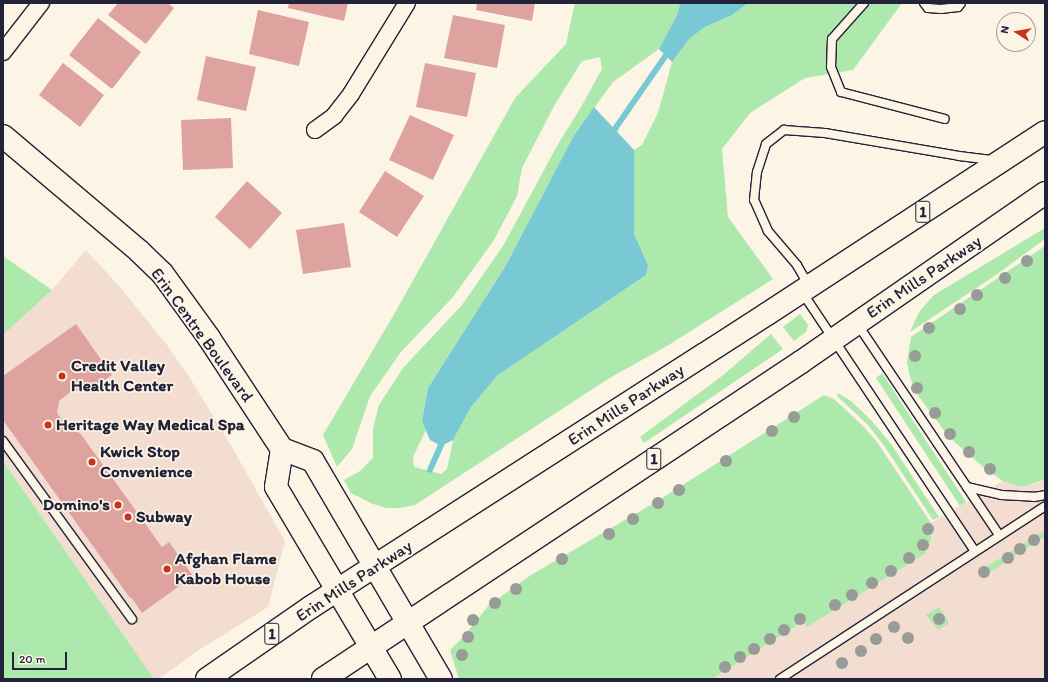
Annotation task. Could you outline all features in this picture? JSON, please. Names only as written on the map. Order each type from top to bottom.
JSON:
[{"type":"main road","name":"Erin Mills Parkway","points":[[207,679],[338,590],[805,289],[1045,132]]},
{"type":"main road","name":"Erin Centre Boulevard","points":[[3,136],[139,251],[162,273],[209,338],[282,449]]},
{"type":"main road","name":"Erin Mills Parkway","points":[[323,679],[801,362],[1045,193]]},
{"type":"main road","points":[[390,679],[276,487],[282,449],[313,461],[442,679]]},
{"type":"street","points":[[3,52],[42,3]]},
{"type":"street","points":[[315,130],[334,116],[351,94],[407,3]]},
{"type":"lane","points":[[864,3],[832,39],[831,67],[841,92],[945,119]]},
{"type":"lane","points":[[924,3],[928,8],[941,9],[958,7],[961,3]]},
{"type":"lane","points":[[975,551],[833,339],[805,289],[797,265],[768,231],[754,200],[757,172],[766,144],[784,130],[825,133],[959,156],[1001,161]]},
{"type":"lane","points":[[856,323],[999,535]]},
{"type":"lane","points":[[3,441],[132,619]]},
{"type":"lane","points":[[967,487],[1001,495],[1034,497],[1045,495]]},
{"type":"lane","points":[[780,679],[1045,506]]},
{"type":"shaded area","points":[[86,250],[119,286],[167,345],[188,375],[233,449],[285,541],[268,607],[197,651],[159,679],[154,679],[3,461],[3,335],[52,290]]},
{"type":"shaded area","points":[[1045,480],[1045,679],[712,679],[804,621],[807,626],[926,553],[925,550],[931,541],[931,523],[1003,481],[1011,484],[1035,484]]},
{"type":"green space","points":[[575,3],[680,3],[678,13],[659,49],[613,82],[573,137],[505,267],[428,388],[422,421],[426,430],[413,457],[414,467],[441,474],[447,469],[453,440],[471,407],[498,375],[646,275],[648,265],[634,234],[634,150],[642,145],[658,113],[672,62],[689,39],[705,27],[732,15],[748,3],[902,3],[853,70],[805,78],[750,113],[722,149],[728,217],[773,279],[667,346],[608,379],[415,505],[401,508],[386,508],[373,504],[351,493],[344,480],[360,471],[373,458],[373,428],[379,405],[403,368],[462,305],[503,246],[557,146],[602,69],[600,57],[582,61],[554,106],[522,168],[517,196],[494,240],[453,297],[401,352],[370,396],[352,449],[337,467],[323,435],[396,311],[515,98],[566,44]]},
{"type":"green space","points":[[1045,228],[1045,239],[993,277],[910,332],[919,312],[934,295]]},
{"type":"green space","points":[[1045,246],[1045,480],[1021,487],[1003,481],[983,467],[948,436],[917,394],[910,377],[907,362],[911,337]]},
{"type":"green space","points":[[3,256],[52,290],[3,335]]},
{"type":"green space","points":[[800,314],[808,325],[806,332],[794,341],[783,327]]},
{"type":"green space","points":[[771,334],[783,349],[644,443],[640,437],[722,376]]},
{"type":"green space","points":[[882,373],[966,502],[960,506],[876,378]]},
{"type":"green space","points":[[838,393],[851,401],[872,421],[891,444],[939,517],[933,520],[883,444],[868,425],[837,396]]},
{"type":"green space","points":[[824,395],[834,399],[861,424],[877,442],[931,523],[931,541],[925,549],[926,553],[807,627],[804,621],[712,679],[459,679],[450,650],[464,636],[489,605],[531,575],[659,500]]},
{"type":"green space","points":[[3,461],[154,679],[3,679]]},
{"type":"green space","points":[[1045,530],[1045,536],[983,577],[980,571]]},
{"type":"green space","points":[[939,607],[948,621],[948,624],[938,630],[926,615]]},
{"type":"water","points":[[680,3],[748,3],[732,15],[705,27],[689,39],[672,62],[659,49],[678,13]]},
{"type":"water","points":[[594,107],[634,150],[634,234],[648,265],[646,275],[498,375],[471,407],[453,440],[441,446],[430,440],[422,421],[428,388],[505,267],[573,137]]},
{"type":"building","points":[[118,3],[168,3],[174,8],[146,44],[108,15]]},
{"type":"building","points":[[289,3],[348,3],[344,21],[288,8]]},
{"type":"building","points":[[477,3],[535,3],[532,21],[476,10]]},
{"type":"building","points":[[258,10],[309,22],[299,66],[249,54]]},
{"type":"building","points":[[453,15],[505,25],[497,68],[444,58]]},
{"type":"building","points":[[98,18],[141,52],[112,89],[69,55]]},
{"type":"building","points":[[206,56],[256,67],[246,111],[197,100]]},
{"type":"building","points":[[63,63],[104,95],[80,127],[39,95]]},
{"type":"building","points":[[425,63],[476,73],[467,117],[416,107]]},
{"type":"building","points":[[410,115],[454,135],[433,180],[389,160]]},
{"type":"building","points":[[231,118],[233,168],[183,170],[181,120]]},
{"type":"building","points":[[385,171],[424,196],[397,237],[359,212]]},
{"type":"building","points":[[247,181],[282,213],[250,249],[215,217]]},
{"type":"building","points":[[344,223],[351,267],[303,274],[296,230]]},
{"type":"building","points":[[76,324],[112,375],[87,392],[73,390],[59,401],[57,413],[69,430],[80,433],[162,547],[169,542],[193,576],[142,613],[3,420],[3,376]]},
{"type":"waterway","points":[[610,132],[615,129],[669,51]]},
{"type":"waterway","points":[[430,470],[443,441]]},
{"type":"place","name":"Credit Valley Health Center","points":[[62,376]]},
{"type":"place","name":"Heritage Way Medical Spa","points":[[48,425]]},
{"type":"place","name":"Kwick Stop Convenience","points":[[92,462]]},
{"type":"place","name":"Domino's","points":[[118,505]]},
{"type":"place","name":"Subway","points":[[128,517]]},
{"type":"place","name":"Afghan Flame Kabob House","points":[[167,569]]}]
